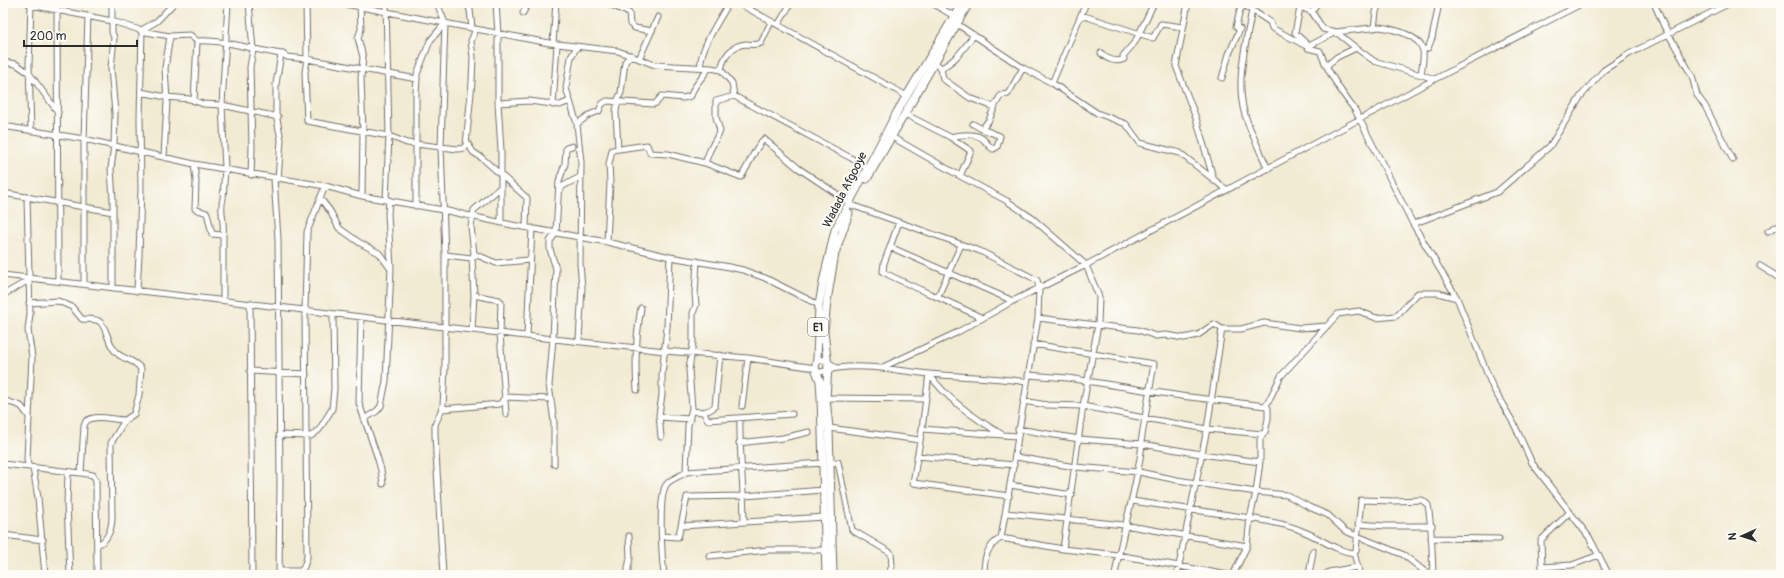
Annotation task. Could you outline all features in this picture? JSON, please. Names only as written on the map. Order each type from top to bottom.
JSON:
[{"type":"highway","name":"Wadada Afgooye","points":[[833,575],[821,397],[816,370],[819,305],[822,282],[835,230],[907,96],[962,3]]},
{"type":"highway","name":"Wadada Afgooye","points":[[826,575],[824,490],[829,428],[826,398],[828,371],[824,332],[827,301],[835,253],[850,203],[892,137],[969,3]]},
{"type":"street","points":[[57,3],[59,134],[58,281]]},
{"type":"street","points":[[112,3],[114,38],[111,68],[114,113],[114,145],[111,169],[113,212],[113,288]]},
{"type":"street","points":[[142,30],[156,21],[174,3]]},
{"type":"street","points":[[223,300],[222,234],[224,225],[221,204],[223,199],[225,168],[222,105],[228,3]]},
{"type":"street","points":[[249,3],[253,50],[250,61],[252,148],[250,174]]},
{"type":"street","points":[[306,3],[307,59],[305,72],[307,121],[389,136],[407,143],[461,149],[464,148],[467,142],[473,57],[471,41],[474,28],[467,3]]},
{"type":"street","points":[[340,3],[360,5],[387,13],[445,22],[498,34],[554,44],[618,51],[665,67],[701,67],[721,70],[732,83],[734,96]]},
{"type":"street","points":[[364,419],[378,411],[381,406],[388,366],[391,268],[388,214],[389,136],[386,3]]},
{"type":"street","points":[[437,3],[445,22],[441,147],[445,255],[445,368],[442,410],[435,425],[443,575]]},
{"type":"street","points":[[496,3],[498,34],[498,103],[501,150],[501,222]]},
{"type":"street","points":[[523,13],[528,3]]},
{"type":"street","points":[[553,105],[556,3]]},
{"type":"street","points":[[607,3],[629,13],[630,24],[635,28],[652,31]]},
{"type":"street","points":[[701,67],[700,61],[708,40],[729,3]]},
{"type":"street","points":[[738,3],[907,96]]},
{"type":"street","points":[[778,25],[791,3]]},
{"type":"street","points":[[932,3],[954,16]]},
{"type":"street","points":[[1052,83],[1086,3]]},
{"type":"street","points":[[1101,53],[1105,58],[1124,59],[1123,56],[1135,42],[1154,3]]},
{"type":"street","points":[[1188,3],[1176,66],[1196,118],[1214,181]]},
{"type":"street","points":[[1253,3],[1244,52],[1241,87],[1245,114],[1268,169]]},
{"type":"street","points":[[1292,3],[1300,8],[1312,12],[1323,29],[1336,32],[1386,28],[1410,37],[1417,42],[1422,50],[1421,74]]},
{"type":"street","points":[[1304,3],[1304,5],[1300,8],[1295,33],[1309,47]]},
{"type":"street","points":[[1312,12],[1317,3]]},
{"type":"street","points":[[1374,28],[1379,3]]},
{"type":"street","points":[[1422,50],[1428,48],[1432,38],[1439,3]]},
{"type":"street","points":[[881,368],[956,333],[1013,301],[1086,265],[1435,79],[1583,3]]},
{"type":"street","points":[[1654,3],[1668,35],[1692,76],[1697,95],[1705,106],[1733,160]]},
{"type":"street","points":[[1413,224],[1497,192],[1550,146],[1581,96],[1604,70],[1629,54],[1730,3]]},
{"type":"street","points":[[31,131],[29,4],[112,21],[142,30],[170,36],[190,35],[197,41],[226,43],[253,50],[280,54],[287,57],[362,68],[417,79]]},
{"type":"street","points":[[1222,78],[1229,54],[1240,29],[1236,27],[1243,4],[1270,22],[1272,28],[1320,51],[1326,66],[1360,120],[1413,224],[1458,298],[1493,388],[1514,424],[1532,463],[1589,538],[1609,575]]},
{"type":"street","points":[[360,5],[361,29],[358,38],[362,57],[362,196]]},
{"type":"street","points":[[1081,15],[1153,38],[1161,24],[1183,27]]},
{"type":"street","points":[[84,284],[84,139],[88,16]]},
{"type":"street","points":[[639,59],[658,18]]},
{"type":"street","points":[[416,206],[417,74],[430,41],[445,22]]},
{"type":"street","points":[[721,70],[724,57],[736,47],[746,44],[754,46],[761,43],[771,22]]},
{"type":"street","points":[[957,24],[1023,68],[1052,83],[1097,113],[1126,124],[1140,143],[1180,153],[1227,190]]},
{"type":"street","points":[[137,291],[140,255],[140,118],[142,92],[142,30]]},
{"type":"street","points":[[1309,47],[1336,32]]},
{"type":"street","points":[[1336,32],[1374,61],[1435,79]]},
{"type":"street","points":[[941,68],[950,64],[955,59],[974,35]]},
{"type":"street","points":[[164,157],[166,97],[165,68],[170,36]]},
{"type":"street","points":[[194,101],[197,41]]},
{"type":"street","points":[[577,47],[571,58],[566,85],[577,124],[582,162],[580,177],[582,237],[580,264],[582,286],[579,341]]},
{"type":"street","points":[[1326,66],[1337,57],[1356,48]]},
{"type":"street","points":[[280,54],[276,84],[276,114],[278,117],[281,140],[276,179],[278,239],[277,306],[279,373],[279,573],[301,571],[306,562],[305,310],[307,232],[325,186]]},
{"type":"street","points":[[618,149],[616,136],[618,102],[621,93],[625,62],[631,55]]},
{"type":"street","points":[[3,62],[16,64],[29,73],[58,112]]},
{"type":"street","points":[[934,62],[941,68],[943,79],[961,93],[970,98],[995,106]]},
{"type":"street","points":[[577,124],[589,115],[599,111],[604,102],[654,104],[662,96],[679,98],[691,96],[694,87],[708,69],[712,68]]},
{"type":"street","points":[[982,129],[989,120],[1001,95],[1008,94],[1012,90],[1023,68]]},
{"type":"street","points":[[142,92],[194,101],[203,104],[222,105],[250,110],[278,117]]},
{"type":"street","points":[[705,163],[720,131],[716,117],[716,101],[734,96],[837,150],[867,168]]},
{"type":"street","points":[[498,103],[529,101],[560,105],[570,101]]},
{"type":"street","points":[[905,114],[950,137],[971,152],[960,176]]},
{"type":"street","points":[[950,137],[961,135],[976,136],[984,140],[988,146],[993,149],[997,147],[1000,136],[973,124]]},
{"type":"street","points":[[3,126],[59,134],[194,164],[225,168],[276,179],[325,186],[362,196],[388,199],[416,206],[607,242],[670,257],[743,270],[784,287],[819,305]]},
{"type":"street","points":[[892,137],[1007,201],[1032,218],[1086,265],[1098,297],[1100,315],[1083,406],[1072,495],[1063,549]]},
{"type":"street","points":[[607,242],[610,164],[612,150],[647,145],[650,152],[668,154],[705,163],[741,177],[748,167],[756,147],[764,139],[798,168],[850,203],[980,252],[1037,280],[1038,318],[1018,429],[1016,457],[1001,538]]},
{"type":"street","points":[[467,142],[473,152],[526,198],[530,260],[527,336]]},
{"type":"street","points":[[554,464],[554,422],[549,385],[553,339],[556,269],[550,241],[556,233],[560,181],[565,164],[566,148],[572,146]]},
{"type":"street","points":[[194,164],[196,181],[195,209],[207,213],[212,234],[222,234]]},
{"type":"street","points":[[560,190],[563,186],[580,177]]},
{"type":"street","points":[[472,330],[474,295],[472,258],[474,254],[471,226],[474,217],[474,210],[501,187]]},
{"type":"street","points":[[3,193],[113,212]]},
{"type":"street","points":[[27,197],[28,323],[32,356],[27,463],[28,466],[33,468]]},
{"type":"street","points":[[320,198],[330,211],[339,228],[360,243],[379,253],[391,268]]},
{"type":"street","points":[[3,200],[3,210]]},
{"type":"street","points":[[899,222],[884,263],[883,272],[905,284],[938,296],[982,318]]},
{"type":"street","points":[[1768,231],[1781,224]]},
{"type":"street","points":[[938,296],[960,245]]},
{"type":"street","points":[[890,247],[1013,301]]},
{"type":"street","points":[[445,255],[472,258],[477,254],[496,263],[530,260]]},
{"type":"street","points":[[661,437],[659,417],[662,395],[670,257]]},
{"type":"street","points":[[686,472],[693,402],[689,370],[693,343],[693,313],[696,305],[695,294],[697,261]]},
{"type":"street","points":[[1760,266],[1781,279]]},
{"type":"street","points":[[3,275],[277,306],[500,334],[748,358],[816,370],[828,371],[837,368],[881,368],[929,374],[1004,378],[1027,382]]},
{"type":"street","points":[[3,295],[28,279]]},
{"type":"street","points":[[1233,575],[1246,546],[1260,462],[1260,440],[1265,432],[1268,419],[1268,408],[1266,406],[1281,376],[1338,314],[1359,310],[1376,318],[1396,316],[1418,293],[1438,293],[1458,298]]},
{"type":"street","points":[[474,295],[496,299],[501,302],[500,334],[506,414]]},
{"type":"street","points":[[29,303],[58,301],[72,307],[82,320],[98,320],[103,324],[107,338],[117,354],[139,365],[142,372],[139,395],[134,414],[125,420],[111,443],[111,528],[108,536],[97,545]]},
{"type":"street","points":[[250,303],[252,575]]},
{"type":"street","points":[[637,390],[635,375],[636,348],[641,308]]},
{"type":"street","points":[[279,435],[306,437],[314,435],[325,423],[332,410],[334,389],[333,314]]},
{"type":"street","points":[[361,317],[359,403],[377,456],[383,484]]},
{"type":"street","points":[[1038,318],[1138,330],[1150,335],[1166,335],[1184,338],[1198,335],[1214,324],[1222,329],[1241,329],[1264,323],[1300,328],[1327,326]]},
{"type":"street","points":[[1177,575],[1207,429],[1222,329]]},
{"type":"street","points":[[1034,344],[1060,348],[1072,352],[1154,364],[1144,418],[1139,472],[1124,525],[1115,575]]},
{"type":"street","points":[[692,411],[703,412],[714,408],[715,406],[720,355]]},
{"type":"street","points":[[742,406],[748,358]]},
{"type":"street","points":[[817,359],[827,361],[837,368]]},
{"type":"street","points":[[250,371],[306,374]]},
{"type":"street","points":[[929,374],[913,483],[1009,496]]},
{"type":"street","points":[[929,374],[939,388],[989,427],[1003,435]]},
{"type":"street","points":[[1028,375],[1087,381],[1212,400],[1266,406]]},
{"type":"street","points":[[504,398],[550,399]]},
{"type":"street","points":[[442,410],[496,405],[500,404],[504,398]]},
{"type":"street","points":[[826,398],[926,399]]},
{"type":"street","points":[[3,400],[21,406],[28,416]]},
{"type":"street","points":[[1023,401],[1046,405],[1083,406],[1207,429],[1263,434]]},
{"type":"street","points":[[703,412],[708,420],[792,414]]},
{"type":"street","points":[[81,473],[84,426],[86,420],[98,417],[111,420],[125,420]]},
{"type":"street","points":[[659,417],[690,420]]},
{"type":"street","points":[[740,418],[739,443],[744,496],[744,522]]},
{"type":"street","points":[[829,428],[920,440]]},
{"type":"street","points":[[922,429],[1017,436]]},
{"type":"street","points":[[1018,429],[1079,439],[1142,444],[1260,462]]},
{"type":"street","points":[[739,443],[784,438],[809,432]]},
{"type":"street","points":[[917,456],[1014,465]]},
{"type":"street","points":[[1016,457],[1075,467],[1139,472],[1256,492],[1287,495],[1328,515],[1345,531],[1375,544],[1404,554],[1430,575]]},
{"type":"street","points":[[664,575],[661,507],[665,486],[671,480],[686,472],[838,462],[852,530],[891,553],[892,566],[888,575]]},
{"type":"street","points":[[3,464],[93,475],[96,480],[98,575]]},
{"type":"street","points":[[33,468],[37,488],[43,540],[45,575]]},
{"type":"street","points":[[68,472],[67,504],[70,575]]},
{"type":"street","points":[[1010,485],[1072,495]]},
{"type":"street","points":[[662,536],[678,537],[687,497],[744,496],[824,490]]},
{"type":"street","points":[[1354,553],[1356,551],[1361,500],[1394,502],[1422,500],[1428,505],[1432,526],[1431,538],[1433,575]]},
{"type":"street","points":[[1132,501],[1285,524],[1322,540],[1334,548],[1354,553],[1357,558],[1357,567],[1360,575]]},
{"type":"street","points":[[1541,575],[1541,540],[1570,512]]},
{"type":"street","points":[[1006,513],[1124,525],[1246,546]]},
{"type":"street","points":[[681,526],[825,517]]},
{"type":"street","points":[[1358,524],[1386,526],[1432,526]]},
{"type":"street","points":[[3,535],[43,540]]},
{"type":"street","points":[[628,575],[630,558],[629,536]]},
{"type":"street","points":[[984,575],[984,565],[988,550],[991,544],[1001,538],[1063,549],[1118,555],[1228,575]]},
{"type":"street","points":[[1431,538],[1499,540]]},
{"type":"street","points":[[709,556],[768,550],[825,550]]},
{"type":"street","points":[[1309,575],[1312,551]]},
{"type":"street","points":[[1542,567],[1572,565],[1598,555]]},
{"type":"street","points":[[1325,575],[1329,572],[1357,567]]}]
